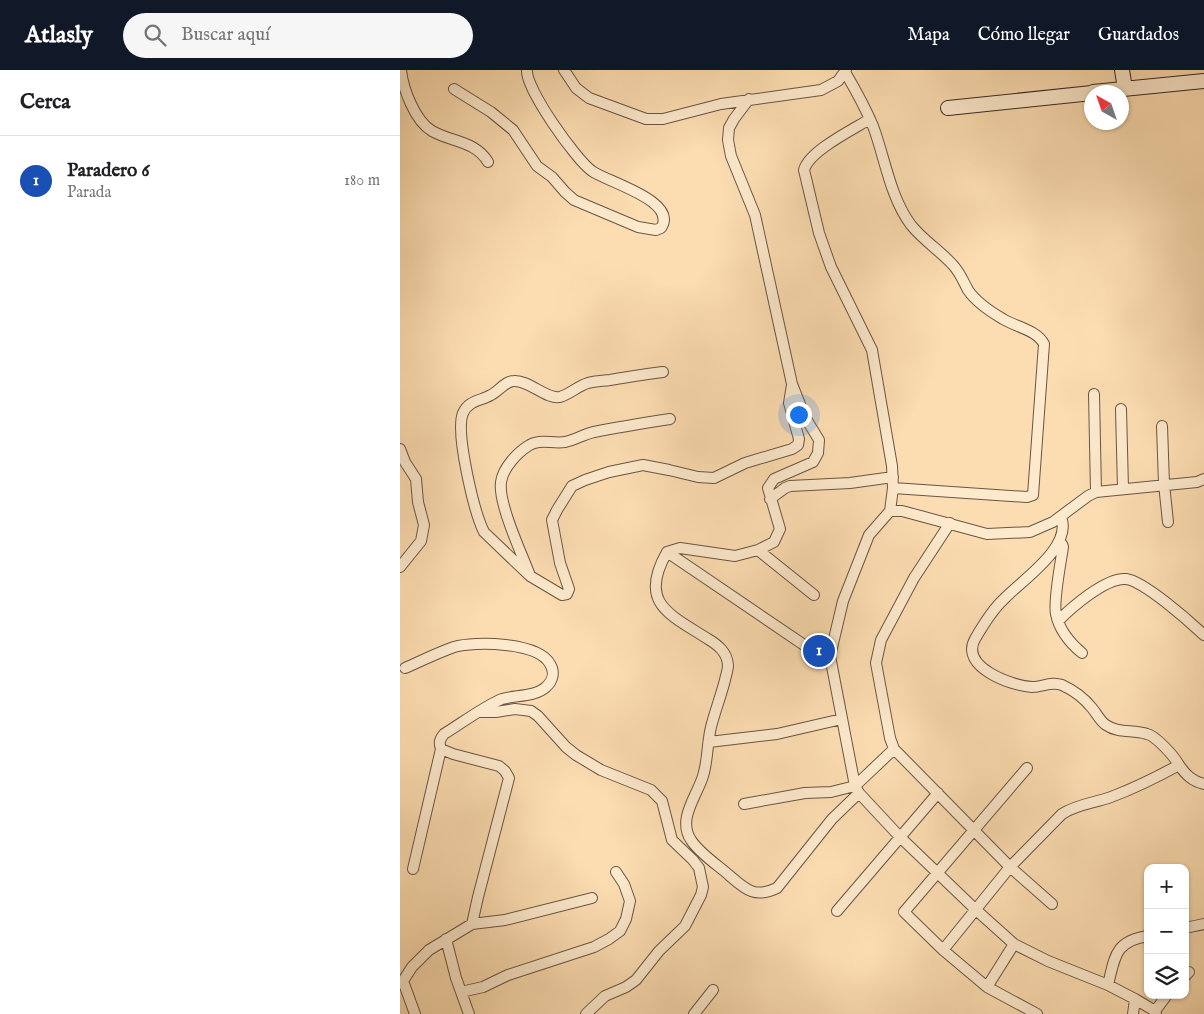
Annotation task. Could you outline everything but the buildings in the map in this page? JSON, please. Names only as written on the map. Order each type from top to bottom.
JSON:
[{"type":"street","points":[[402,70],[412,106],[425,125],[432,130],[474,147],[482,153],[488,162]]},
{"type":"street","points":[[454,90],[491,112],[513,130],[537,166],[552,177],[569,196],[638,227],[656,230],[661,228],[664,220],[662,212],[650,199],[598,175],[581,161],[532,90],[526,76],[527,70]]},
{"type":"street","points":[[564,70],[576,88],[589,98],[646,119],[664,119],[721,104],[821,90],[838,81],[846,71],[870,119],[894,189],[905,215],[912,225],[930,245],[954,265],[969,292],[976,299],[1001,318],[1036,334],[1044,344],[1033,495],[1027,497],[893,483],[850,483],[790,486],[770,499]]},
{"type":"street","points":[[1122,70],[1124,85]]},
{"type":"street","points":[[1129,89],[1204,81]]},
{"type":"street","points":[[948,108],[1084,94]]},
{"type":"street","points":[[749,99],[734,119],[730,128],[728,140],[731,156],[755,215],[792,384],[805,417],[819,440],[818,453],[813,462],[774,479],[770,483],[768,488],[770,499],[780,529],[774,542],[758,550],[734,556],[680,548],[667,552],[662,561],[657,579],[656,592],[658,600],[663,607],[680,621],[721,648],[728,666],[722,695],[711,728],[704,774],[689,808],[686,820],[687,831],[691,840],[698,848],[739,884],[752,892],[765,894],[777,888],[857,789],[894,749]]},
{"type":"street","points":[[870,119],[818,151],[806,164],[804,170],[819,233],[831,267],[872,350],[893,483],[890,510],[870,535],[843,601],[830,656],[857,789],[900,836],[1014,944],[1048,961],[1108,985],[1136,999],[1155,1013],[1164,999]]},
{"type":"street","points":[[663,372],[587,384],[558,398],[513,381],[507,383],[490,396],[475,400],[463,414],[462,439],[465,464],[479,523],[490,539],[530,576],[557,593],[567,594],[568,589],[560,563],[552,520],[556,510],[572,486],[609,472],[643,465],[698,477],[714,478],[745,463],[792,449],[798,445],[800,440],[789,403],[792,384]]},
{"type":"street","points":[[1094,394],[1096,492]]},
{"type":"street","points":[[1121,409],[1123,489]]},
{"type":"street","points":[[530,576],[508,519],[501,494],[501,482],[511,461],[528,445],[539,441],[563,442],[578,439],[591,433],[670,419]]},
{"type":"street","points":[[1162,426],[1164,484],[1168,522]]},
{"type":"street","points":[[400,450],[416,479],[418,502],[424,525],[421,541],[400,567]]},
{"type":"street","points":[[890,510],[950,523],[987,534],[1030,532],[1061,516],[1096,492],[1197,482],[1204,479]]},
{"type":"street","points":[[1061,516],[1063,528],[1058,543],[1031,575],[1005,598],[992,613],[972,644],[974,658],[979,665],[1008,683],[1032,686],[1056,683],[1072,690],[1087,702],[1106,725],[1130,733],[1147,734],[1159,742],[1175,759],[1187,776],[1196,782],[1204,784]]},
{"type":"street","points":[[950,523],[914,578],[881,640],[876,663],[890,738],[894,749],[1010,867],[1052,904]]},
{"type":"street","points":[[1058,543],[1062,544],[1063,547],[1055,604],[1058,621],[1068,638],[1082,653]]},
{"type":"street","points":[[758,550],[814,595]]},
{"type":"street","points":[[667,552],[807,647],[830,656]]},
{"type":"street","points":[[1058,621],[1075,604],[1087,596],[1116,580],[1126,580],[1149,589],[1204,634]]},
{"type":"street","points":[[404,668],[454,647],[483,643],[535,651],[547,659],[552,666],[554,675],[547,687],[540,692],[502,699],[444,734],[439,743],[441,749],[413,869]]},
{"type":"street","points":[[480,712],[515,709],[531,711],[576,755],[601,770],[651,790],[662,802],[672,840],[699,868],[703,887],[701,895],[685,926],[659,951],[636,980],[626,988],[606,996],[586,1014]]},
{"type":"street","points":[[709,742],[778,734],[842,719]]},
{"type":"street","points":[[441,749],[499,766],[509,778],[472,924]]},
{"type":"street","points":[[943,950],[1010,867],[1067,811],[1124,792],[1179,765]]},
{"type":"street","points":[[1027,768],[904,912],[943,950],[987,987],[1037,1014]]},
{"type":"street","points":[[744,804],[805,793],[857,789]]},
{"type":"street","points":[[837,911],[938,793]]},
{"type":"street","points":[[461,992],[594,947],[620,931],[626,919],[630,901],[624,884],[616,872]]},
{"type":"street","points":[[415,1014],[401,982],[412,967],[430,950],[446,939],[472,924],[504,920],[592,898]]},
{"type":"street","points":[[1189,927],[1204,924]]},
{"type":"street","points":[[1108,985],[1115,956],[1122,945],[1134,938],[1144,937]]},
{"type":"street","points":[[446,939],[456,978],[469,1014]]},
{"type":"street","points":[[987,987],[1014,944]]},
{"type":"street","points":[[694,1014],[713,990]]},
{"type":"street","points":[[1133,1014],[1136,999]]},
{"type":"place","name":"Paradero 6","points":[[819,651]]}]
